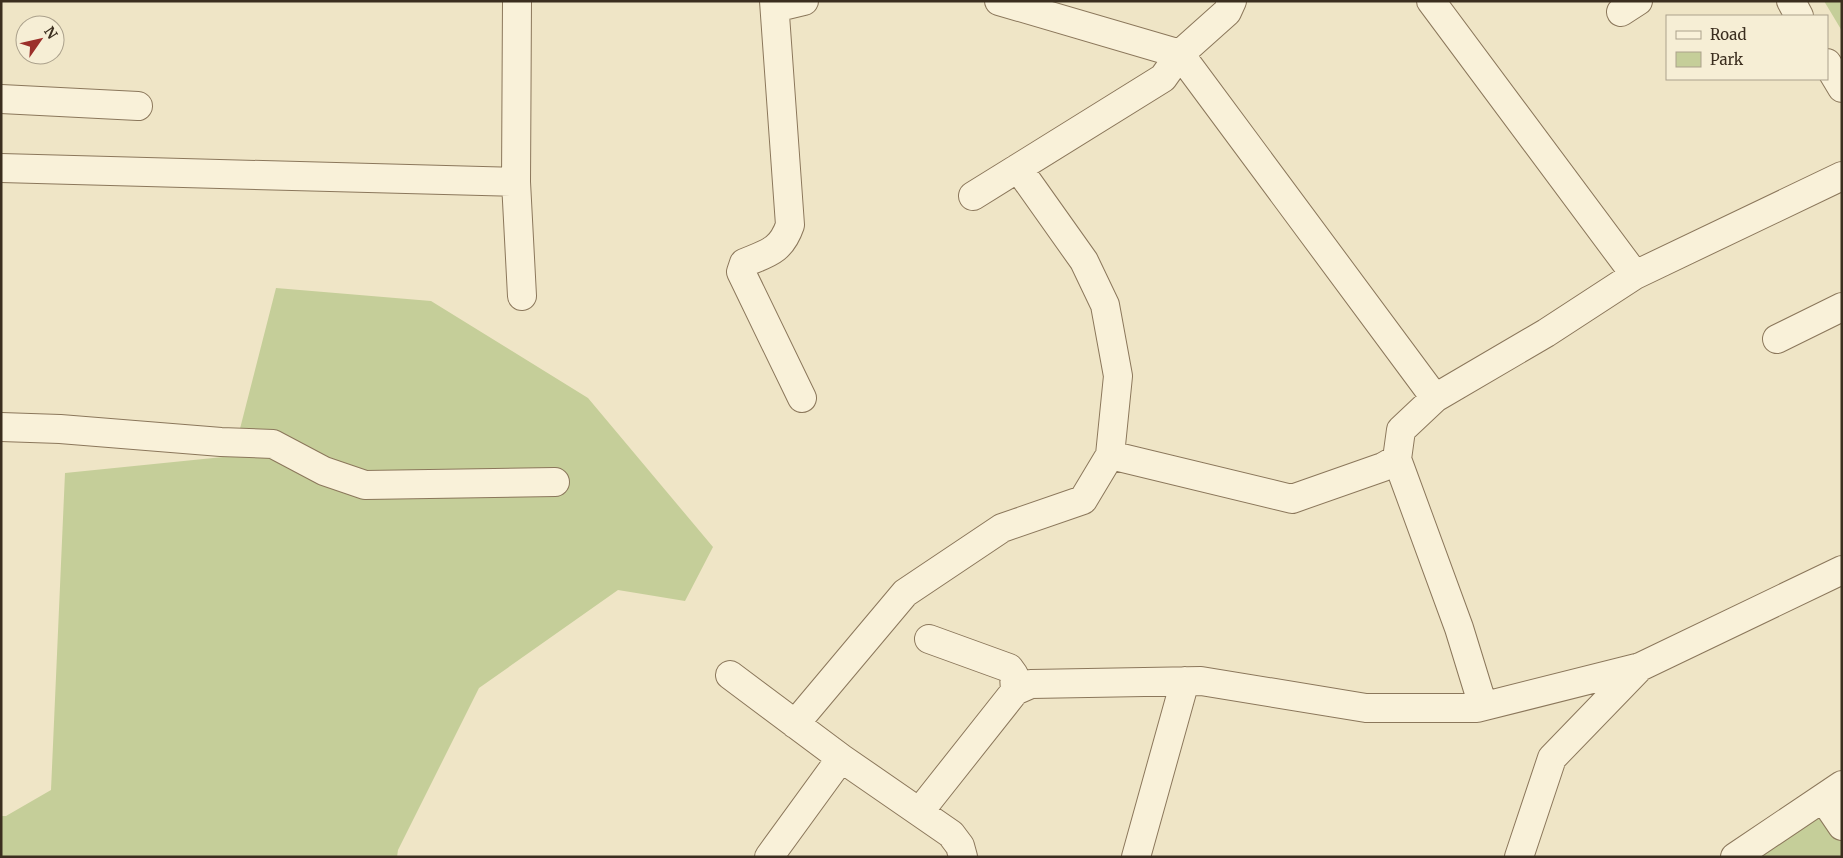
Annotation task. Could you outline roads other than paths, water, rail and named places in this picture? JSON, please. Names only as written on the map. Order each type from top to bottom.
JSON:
[{"type":"street","points":[[517,1],[516,182],[522,296]]},
{"type":"street","points":[[802,398],[741,272],[744,263],[775,250],[785,239],[790,225],[774,4],[804,1]]},
{"type":"street","points":[[999,1],[1180,54],[1435,398]]},
{"type":"street","points":[[973,196],[1163,78],[1180,54],[1227,12],[1232,1]]},
{"type":"street","points":[[1431,1],[1635,275]]},
{"type":"street","points":[[1791,1],[1798,15]]},
{"type":"street","points":[[1828,65],[1842,88]]},
{"type":"street","points":[[1,99],[138,106]]},
{"type":"street","points":[[1,168],[516,182]]},
{"type":"street","points":[[795,724],[905,593],[1002,528],[1083,500],[1110,455],[1118,376],[1105,305],[1084,261],[1018,168]]},
{"type":"street","points":[[1483,706],[1459,628],[1397,459],[1401,430],[1435,398],[1546,333],[1635,275],[1842,176]]},
{"type":"street","points":[[1777,339],[1842,307]]},
{"type":"street","points":[[1,427],[60,429],[221,442],[272,444],[324,471],[365,485],[555,482]]},
{"type":"street","points":[[1110,455],[1292,499],[1383,467],[1397,459]]},
{"type":"street","points":[[920,811],[1016,691],[1032,684],[1201,681],[1366,708],[1483,706],[1640,667],[1842,570]]},
{"type":"street","points":[[929,639],[1009,668],[1014,675],[1016,691]]},
{"type":"street","points":[[1519,857],[1552,758],[1640,667]]},
{"type":"street","points":[[730,675],[841,758],[951,834],[960,846],[963,857]]},
{"type":"street","points":[[1136,857],[1185,681]]},
{"type":"street","points":[[769,857],[841,758]]},
{"type":"street","points":[[1735,857],[1832,791],[1842,826]]}]
